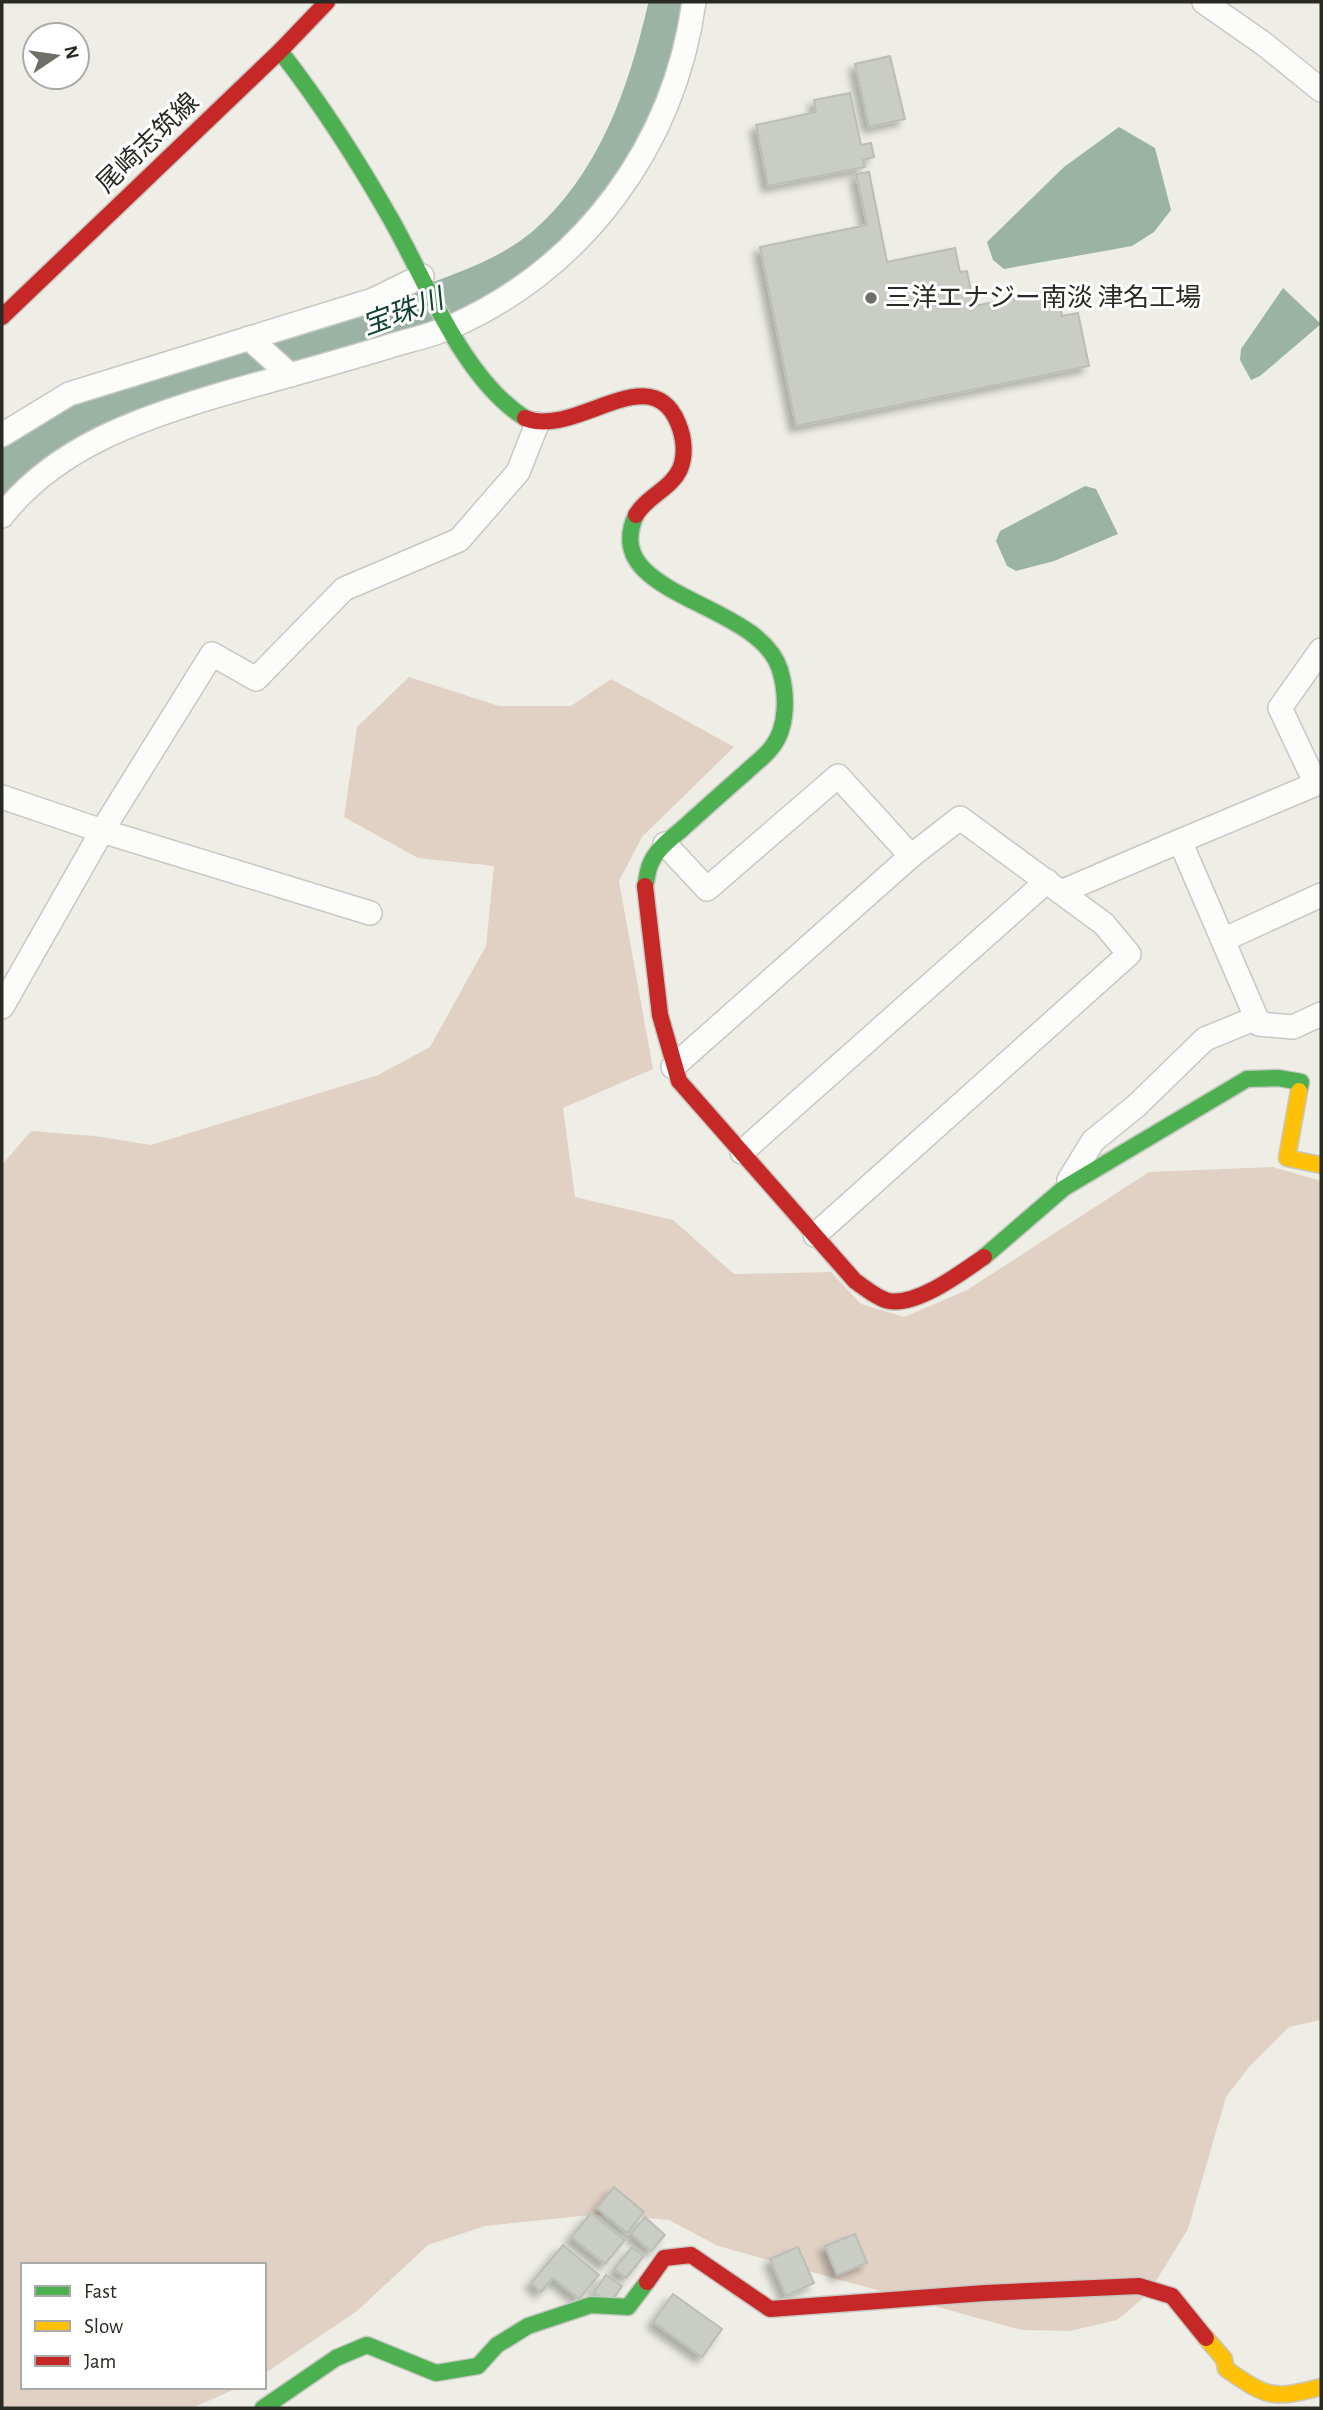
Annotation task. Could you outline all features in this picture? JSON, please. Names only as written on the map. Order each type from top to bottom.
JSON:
[{"type":"street","name":"尾崎志筑線","points":[[6,305],[280,51],[327,2]]},
{"type":"street","points":[[2,516],[21,491],[74,450],[165,411],[290,375],[449,323],[526,286],[606,211],[631,176],[668,104],[681,63],[694,2]]},
{"type":"street","points":[[1204,2],[1264,44],[1321,90]]},
{"type":"street","points":[[280,51],[339,128],[449,323],[482,377],[508,410],[537,424],[568,422],[626,397],[651,394],[667,404],[683,440],[682,464],[675,478],[650,497],[635,513],[629,541],[632,553],[647,576],[760,637],[775,657],[784,676],[786,712],[772,748],[665,844],[650,864],[644,891],[660,1015],[679,1081],[855,1281],[888,1301],[909,1299],[944,1284],[984,1257],[1064,1188],[1247,1079],[1278,1078],[1311,1084],[1287,1158],[1321,1165]]},
{"type":"street","points":[[2,435],[69,394],[373,300],[424,279]]},
{"type":"street","points":[[249,338],[290,375]]},
{"type":"street","points":[[2,1007],[102,831],[212,654],[256,678],[344,589],[451,546],[518,472],[537,424]]},
{"type":"street","points":[[742,1152],[1054,886],[1180,841],[1319,783],[1280,708],[1321,650]]},
{"type":"street","points":[[665,844],[707,889],[838,776],[911,856]]},
{"type":"street","points":[[2,797],[102,831],[370,913]]},
{"type":"street","points":[[673,1067],[911,856],[960,818],[1104,924],[1129,954],[815,1235]]},
{"type":"street","points":[[1180,841],[1259,1024],[1293,1027],[1321,1014]]},
{"type":"street","points":[[1223,940],[1321,895]]},
{"type":"street","points":[[1064,1188],[1093,1141],[1136,1106],[1205,1039],[1256,1018]]},
{"type":"street","points":[[263,2408],[336,2358],[367,2345],[436,2373],[478,2366],[497,2345],[528,2326],[591,2305],[628,2307],[664,2258],[691,2255],[769,2309],[985,2293],[1139,2286],[1172,2296],[1224,2359],[1226,2369],[1262,2394],[1280,2398],[1321,2387]]},
{"type":"shaded area","points":[[1119,127],[1155,148],[1171,210],[1154,232],[1132,246],[1004,269],[993,260],[987,242],[1064,167]]},
{"type":"shaded area","points":[[1283,288],[1321,324],[1260,376],[1251,380],[1240,360],[1241,349]]},
{"type":"shaded area","points":[[1085,486],[1096,489],[1118,534],[1054,561],[1016,571],[1007,566],[996,541],[1000,531]]},
{"type":"shaded area","points":[[409,677],[499,706],[571,706],[611,679],[734,747],[642,837],[619,881],[653,1069],[563,1108],[575,1197],[673,1220],[734,1274],[831,1272],[861,1304],[904,1317],[967,1290],[1149,1172],[1273,1167],[1321,1181],[1321,2020],[1289,2027],[1249,2067],[1226,2097],[1188,2229],[1148,2294],[1117,2320],[1070,2331],[1021,2330],[718,2246],[669,2220],[612,2215],[581,2216],[485,2226],[428,2245],[357,2311],[266,2373],[266,2263],[21,2263],[21,2389],[235,2389],[192,2408],[2,2408],[2,1165],[31,1131],[95,1136],[151,1145],[378,1075],[430,1047],[486,946],[494,866],[418,858],[344,817],[357,727]]},
{"type":"building","points":[[890,56],[905,119],[869,127],[855,64]]},
{"type":"building","points":[[850,93],[861,145],[871,143],[874,157],[863,160],[865,167],[768,186],[756,125],[816,112],[814,100]]},
{"type":"building","name":"三洋エナジー南淡 津名工場","points":[[869,172],[887,262],[955,248],[960,272],[967,271],[974,306],[1057,290],[1062,316],[1078,313],[1089,366],[796,426],[760,247],[867,225],[856,174]]},
{"type":"building","points":[[614,2187],[644,2212],[627,2233],[597,2208]]},
{"type":"building","points":[[591,2213],[625,2240],[605,2264],[571,2237]]},
{"type":"building","points":[[645,2217],[665,2235],[651,2251],[631,2234]]},
{"type":"building","points":[[855,2234],[867,2263],[837,2275],[825,2246]]},
{"type":"building","points":[[563,2245],[599,2275],[579,2299],[553,2278],[541,2292],[531,2283]]},
{"type":"building","points":[[632,2247],[644,2256],[626,2278],[614,2269]]},
{"type":"building","points":[[798,2247],[814,2283],[786,2296],[770,2259]]},
{"type":"building","points":[[606,2275],[622,2286],[610,2304],[594,2292]]},
{"type":"building","points":[[673,2294],[722,2329],[702,2357],[653,2322]]},
{"type":"waterway","name":"宝珠川","points":[[2,477],[33,448],[69,427],[183,384],[357,330],[457,295],[488,282],[531,258],[570,223],[592,196],[610,167],[640,103],[669,2]]},
{"type":"traffic: fast","points":[[280,51],[325,113],[366,177],[465,355],[503,401],[525,418]]},
{"type":"traffic: fast","points":[[636,515],[630,543],[640,564],[659,582],[743,628],[766,647],[780,670],[785,699],[781,730],[772,747],[659,850],[650,865],[645,886]]},
{"type":"traffic: fast","points":[[984,1257],[1064,1188],[1247,1079],[1278,1078],[1301,1082],[1299,1091]]},
{"type":"traffic: fast","points":[[263,2408],[336,2358],[367,2345],[436,2373],[478,2366],[497,2345],[528,2326],[591,2305],[628,2307],[647,2282]]},
{"type":"traffic: slow","points":[[1299,1091],[1287,1158],[1321,1165]]},
{"type":"traffic: slow","points":[[1206,2338],[1224,2359],[1226,2369],[1261,2390],[1291,2394],[1321,2387]]},
{"type":"traffic: jam","points":[[2,317],[280,51],[327,2]]},
{"type":"traffic: jam","points":[[525,418],[545,421],[566,418],[630,398],[649,397],[665,404],[682,434],[682,464],[671,482],[636,515]]},
{"type":"traffic: jam","points":[[645,886],[660,1015],[679,1081],[855,1281],[880,1298],[901,1301],[939,1287],[984,1257]]},
{"type":"traffic: jam","points":[[647,2282],[664,2258],[691,2255],[770,2309],[985,2293],[1139,2286],[1172,2296],[1206,2338]]},
{"type":"place","name":"三洋エナジー南淡 津名工場","points":[[871,298]]}]
